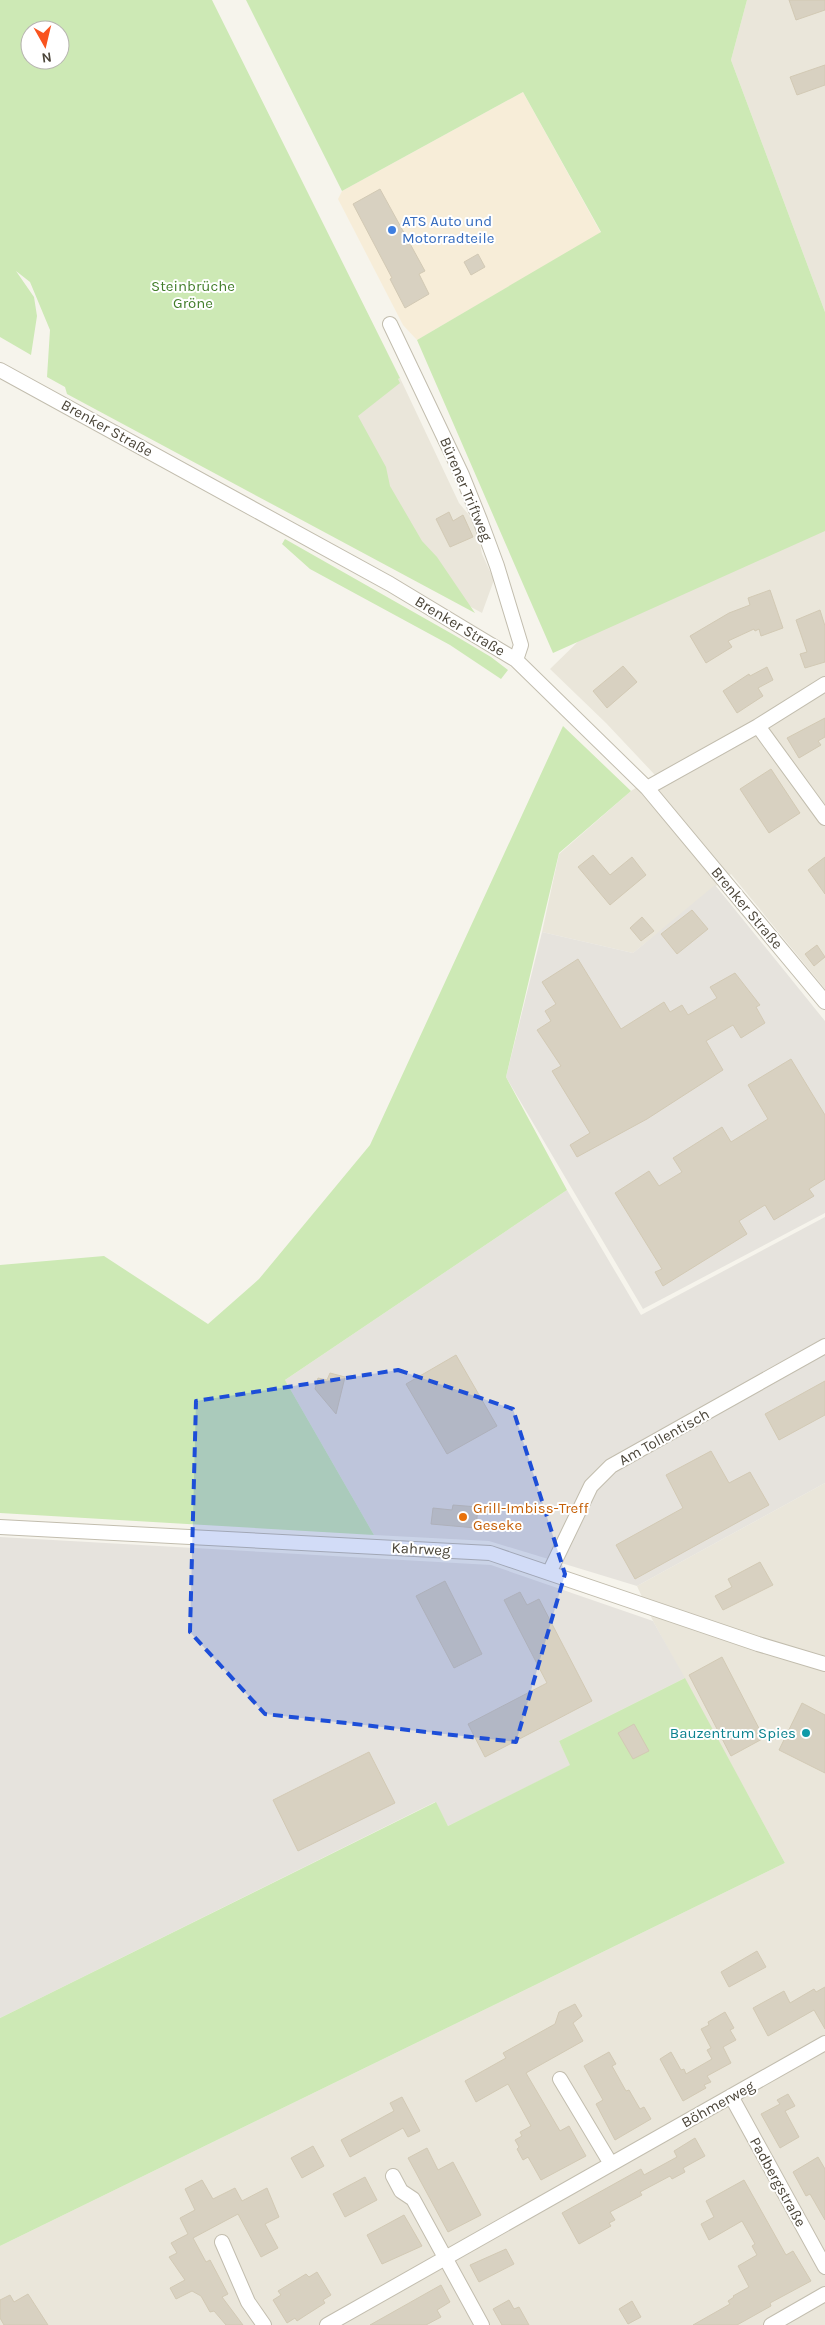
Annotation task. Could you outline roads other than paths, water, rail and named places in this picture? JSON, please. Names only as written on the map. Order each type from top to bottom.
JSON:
[{"type":"street","name":"Bürener Triftweg","points":[[390,324],[462,475],[480,520],[497,566],[521,645],[516,660]]},
{"type":"street","name":"Brenker Straße","points":[[0,370],[390,584],[516,660],[647,788],[825,1002]]},
{"type":"street","points":[[647,788],[758,726],[825,684]]},
{"type":"street","points":[[758,726],[825,818]]},
{"type":"street","name":"Am Tollentisch","points":[[549,1573],[591,1486],[611,1466],[825,1346]]},
{"type":"street","name":"Kahrweg","points":[[0,1527],[490,1553],[758,1644],[825,1664]]},
{"type":"street","name":"Böhmerweg","points":[[327,2325],[825,2043]]},
{"type":"street","points":[[560,2079],[611,2164]]},
{"type":"street","name":"Padbergstraße","points":[[731,2096],[825,2267]]},
{"type":"street","points":[[393,2176],[401,2191],[413,2199],[482,2325]]},
{"type":"street","points":[[222,2242],[248,2302],[264,2325]]},
{"type":"street","points":[[771,2325],[825,2294]]},
{"type":"place","name":"ATS Auto und Motorradteile","points":[[392,230]]},
{"type":"place","name":"Grill-Imbiss-Treff Geseke","points":[[463,1517]]},
{"type":"place","name":"Bauzentrum Spies","points":[[806,1733]]},
{"type":"park label","name":"Steinbrüche Gröne","points":[[193,294]]}]
